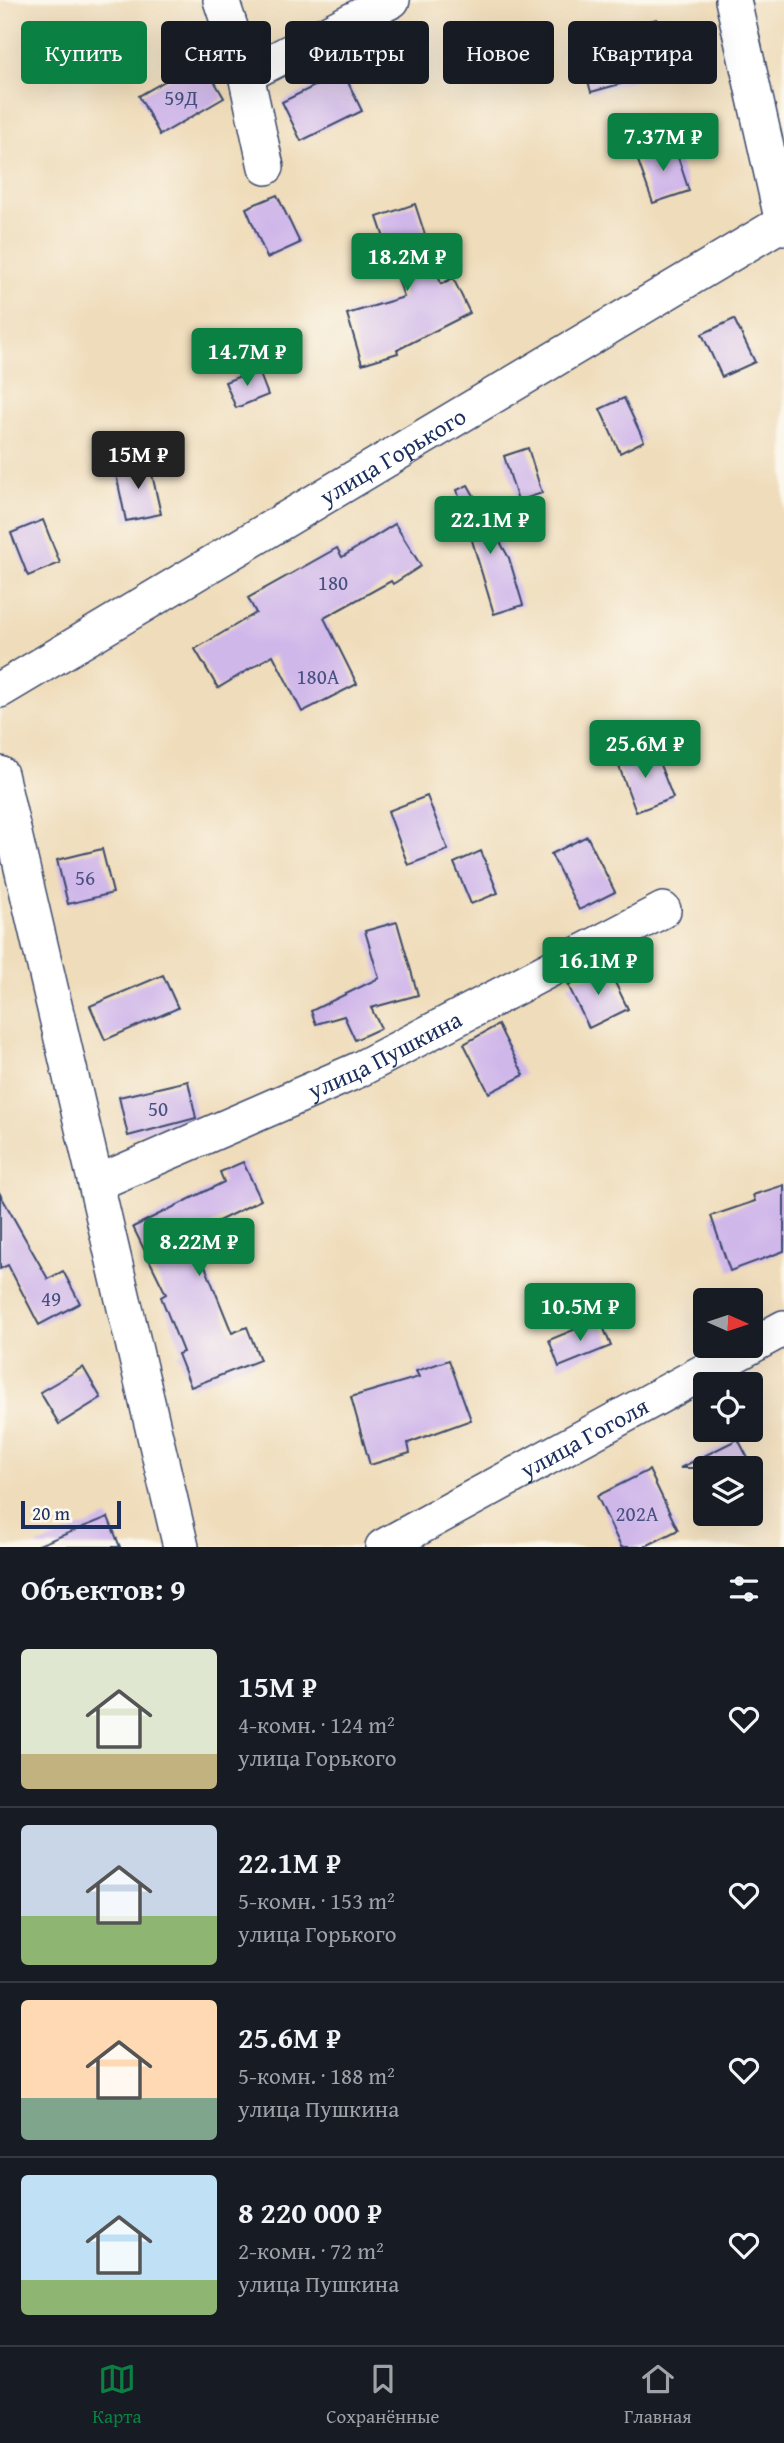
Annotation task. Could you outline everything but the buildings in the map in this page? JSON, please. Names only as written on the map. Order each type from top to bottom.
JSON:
[{"type":"street","points":[[221,0],[228,21]]},
{"type":"street","points":[[271,62],[392,0]]},
{"type":"street","points":[[733,0],[784,224]]},
{"type":"street","points":[[248,84],[266,167]]},
{"type":"street","name":"улица Горького","points":[[0,690],[784,224]]},
{"type":"street","points":[[0,774],[181,1547]]},
{"type":"street","name":"улица Пушкина","points":[[97,1183],[358,1070],[663,910]]},
{"type":"street","name":"улица Гоголя","points":[[383,1547],[784,1328]]}]
